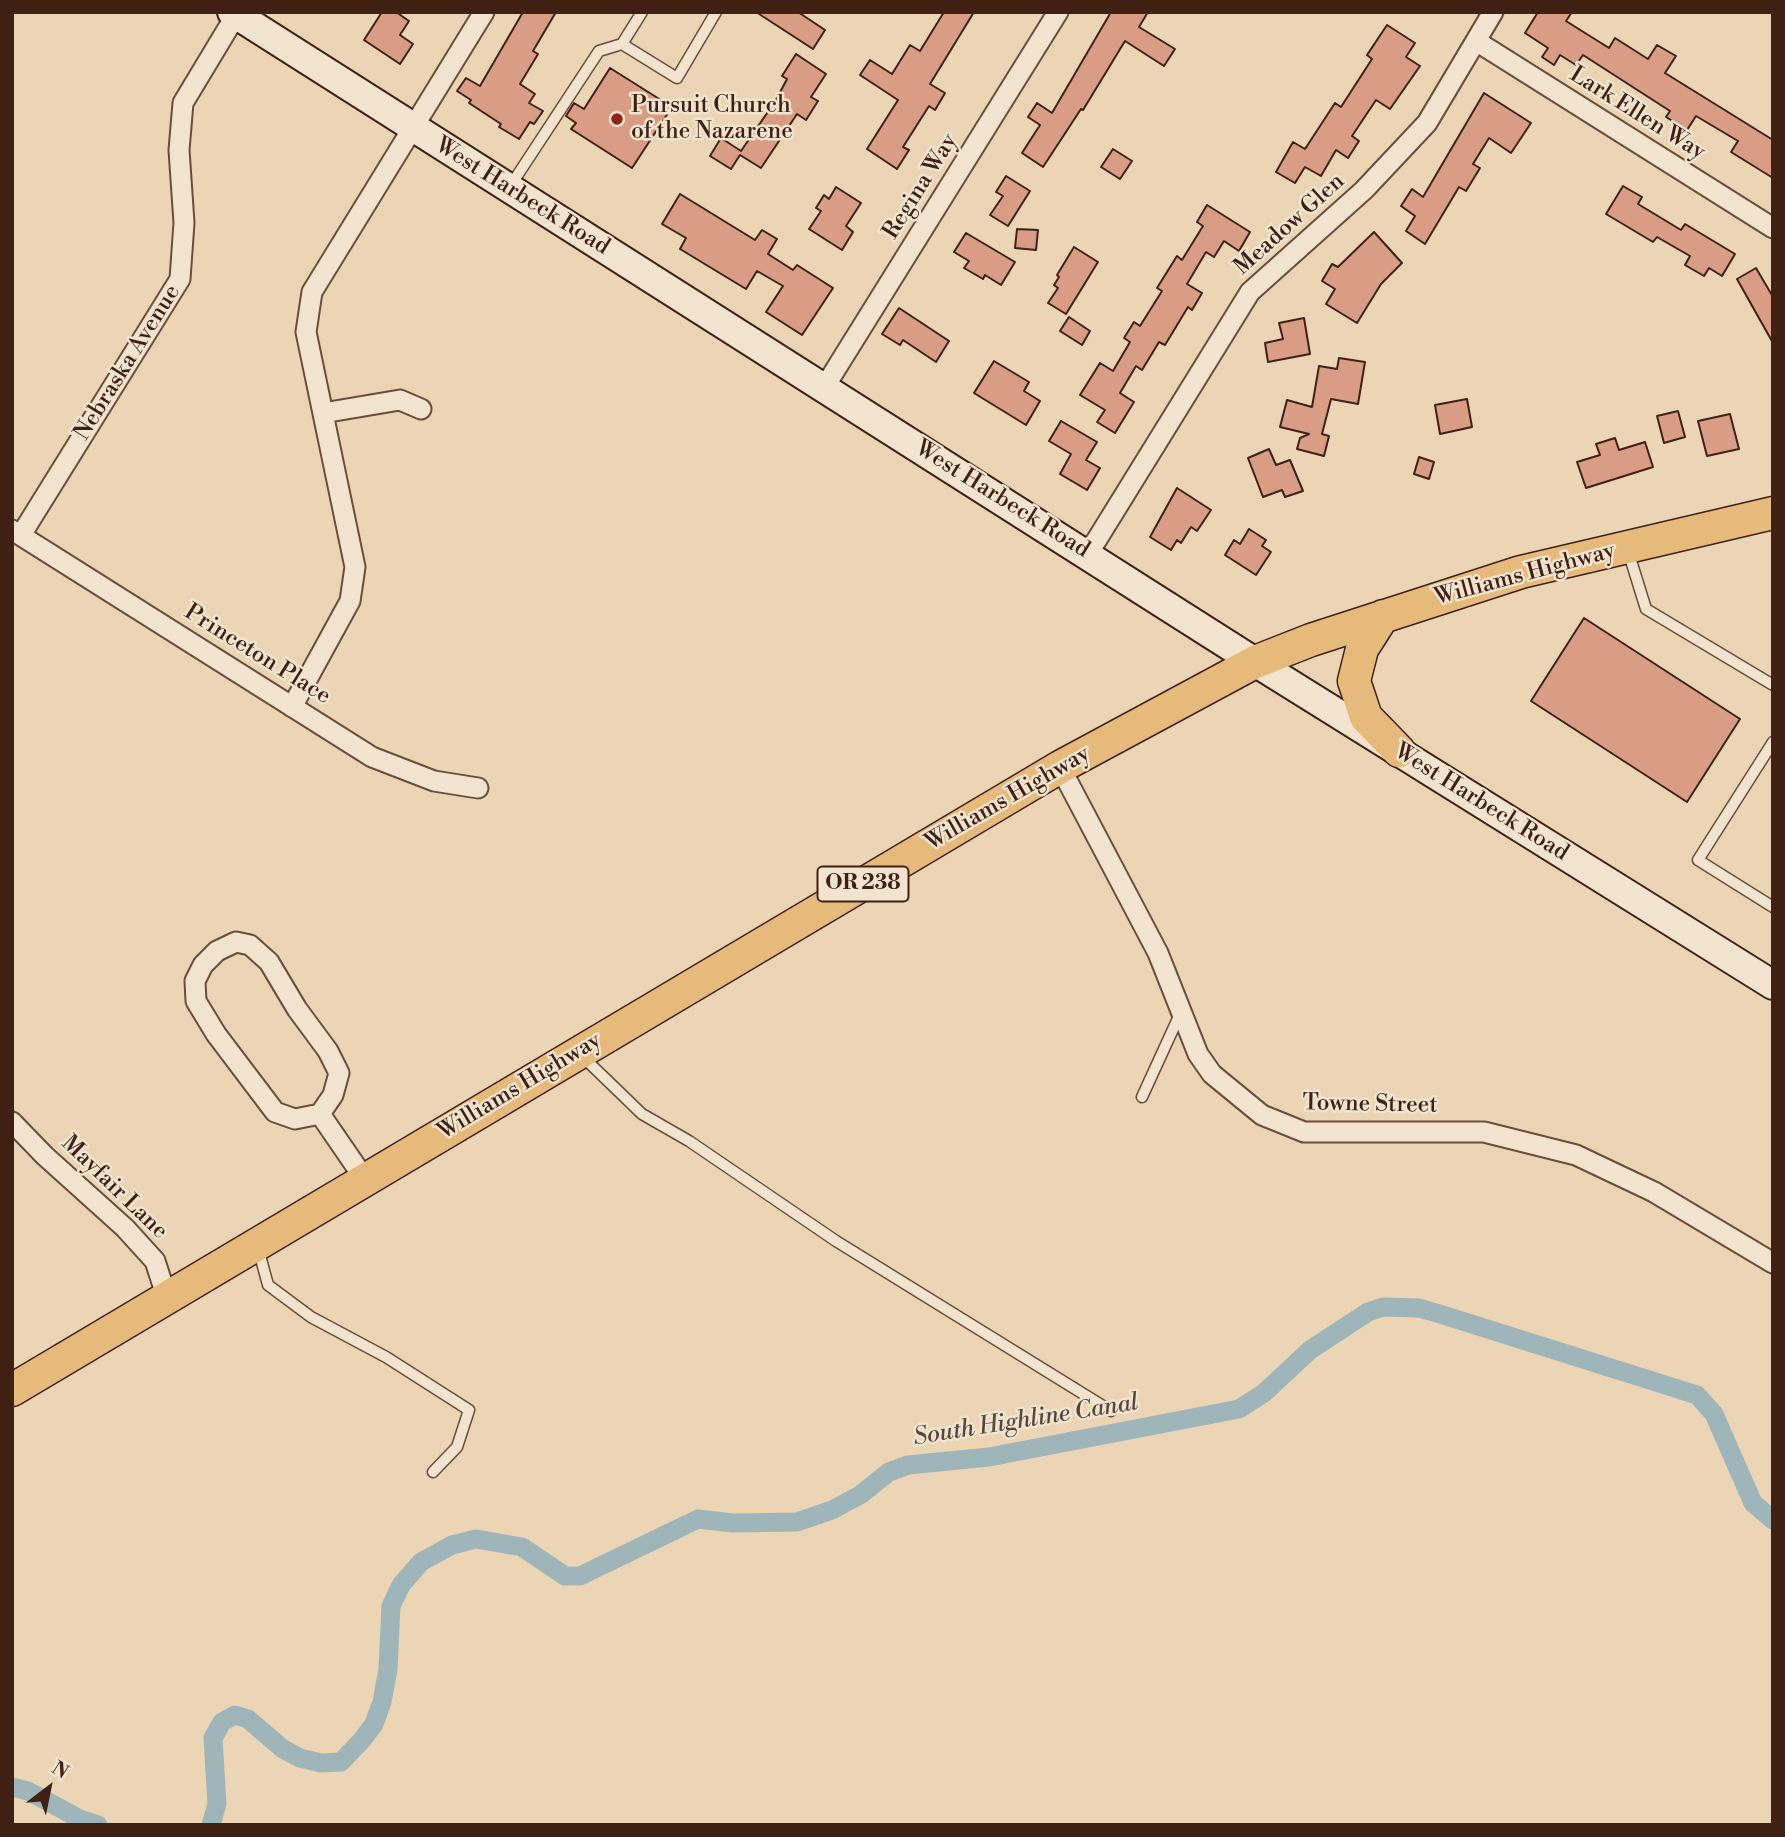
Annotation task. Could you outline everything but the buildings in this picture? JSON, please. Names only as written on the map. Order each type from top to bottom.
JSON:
[{"type":"main road","name":"Williams Highway","points":[[12,1390],[1060,767],[1255,662],[1383,616],[1521,572],[1773,513]]},
{"type":"main road","points":[[1383,616],[1362,649],[1354,681],[1366,718],[1399,751]]},
{"type":"street","points":[[292,707],[350,601],[355,567],[306,332],[312,292],[484,12]]},
{"type":"street","name":"Regina Way","points":[[824,388],[1058,12]]},
{"type":"street","name":"Meadow Glen","points":[[1088,554],[1250,292],[1364,190],[1427,123],[1493,12]]},
{"type":"street","name":"West Harbeck Road","points":[[235,13],[1255,662],[1773,985]]},
{"type":"street","name":"Nebraska Avenue","points":[[17,532],[180,279],[184,223],[178,150],[183,103],[235,13]]},
{"type":"street","name":"Lark Ellen Way","points":[[1476,41],[1773,228]]},
{"type":"street","points":[[323,413],[400,400],[421,409]]},
{"type":"street","name":"Princeton Place","points":[[17,532],[372,757],[434,781],[478,788]]},
{"type":"street","name":"Towne Street","points":[[1060,767],[1158,953],[1198,1054],[1212,1074],[1262,1115],[1304,1132],[1484,1132],[1576,1155],[1654,1192],[1773,1263]]},
{"type":"street","points":[[236,942],[250,945],[269,962],[297,1009],[328,1051],[340,1073],[333,1095],[320,1114],[295,1119],[275,1112],[216,1034],[196,1001],[195,981],[203,965],[217,951],[236,942]]},
{"type":"street","points":[[320,1114],[366,1181]]},
{"type":"street","name":"Mayfair Lane","points":[[12,1122],[155,1261],[167,1298]]},
{"type":"lane","points":[[509,188],[599,51],[622,44],[642,12]]},
{"type":"lane","points":[[622,44],[677,78],[716,12]]},
{"type":"lane","points":[[1627,548],[1646,609],[1773,685]]},
{"type":"lane","points":[[1773,742],[1698,860],[1773,907]]},
{"type":"lane","points":[[1142,1097],[1181,1010]]},
{"type":"lane","points":[[578,1052],[642,1114],[689,1141],[836,1241],[1111,1412]]},
{"type":"lane","points":[[257,1244],[268,1285],[311,1317],[386,1357],[469,1410],[457,1447],[433,1472]]},
{"type":"waterway","name":"South Highline Canal","points":[[211,1825],[217,1804],[213,1738],[222,1722],[235,1715],[248,1719],[283,1749],[300,1758],[321,1763],[341,1762],[362,1740],[374,1724],[382,1702],[388,1669],[391,1606],[401,1585],[421,1562],[452,1545],[476,1539],[522,1547],[565,1576],[580,1576],[698,1519],[733,1523],[797,1522],[832,1510],[860,1495],[889,1472],[908,1465],[989,1457],[1239,1409],[1264,1393],[1310,1350],[1368,1312],[1383,1307],[1419,1308],[1697,1395],[1714,1414],[1753,1503],[1773,1520]]},
{"type":"waterway","name":"South Highline Canal","points":[[12,1787],[28,1791],[80,1819],[98,1825]]},
{"type":"place","name":"Pursuit Church of the Nazarene","points":[[617,119]]}]
